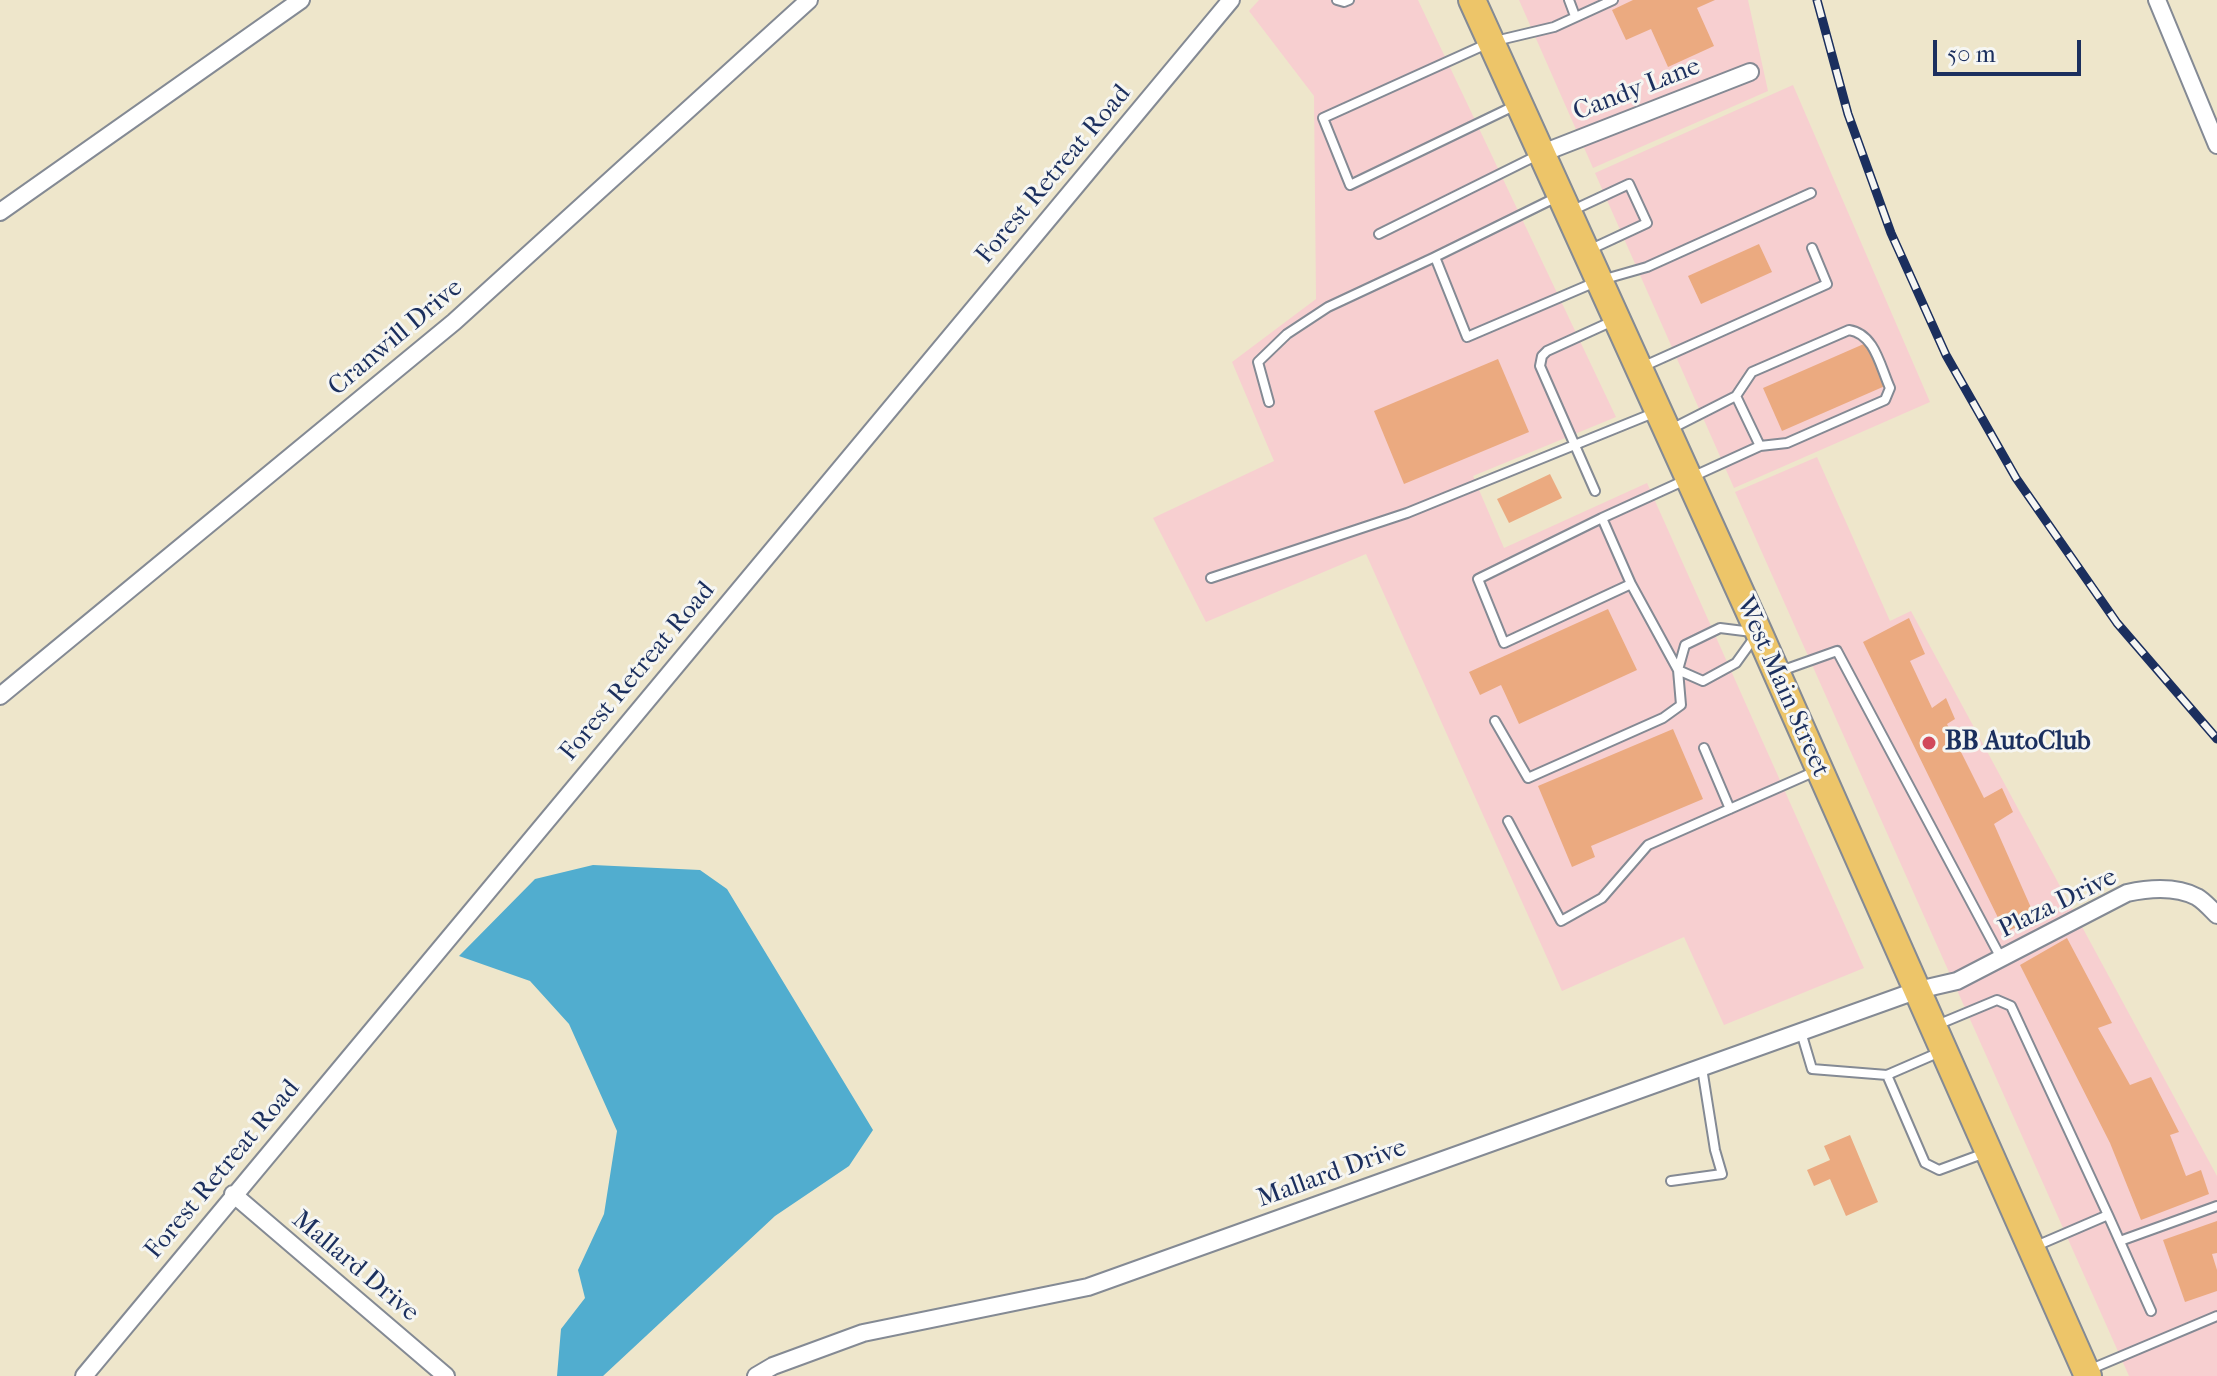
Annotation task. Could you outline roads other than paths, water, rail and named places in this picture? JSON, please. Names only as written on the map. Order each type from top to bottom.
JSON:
[{"type":"main road","name":"West Main Street","points":[[1472,0],[1759,633],[2087,1374]]},
{"type":"street","points":[[0,212],[301,0]]},
{"type":"street","name":"Cranwill Drive","points":[[0,696],[454,322],[809,0]]},
{"type":"street","name":"Forest Retreat Road","points":[[84,1376],[1231,0]]},
{"type":"street","points":[[2157,0],[2217,145]]},
{"type":"street","name":"Candy Lane","points":[[1540,154],[1750,72]]},
{"type":"street","name":"Plaza Drive","points":[[1918,990],[1957,981],[2127,893],[2151,888],[2198,897],[2217,915]]},
{"type":"street","name":"Mallard Drive","points":[[756,1376],[773,1366],[863,1333],[1088,1287],[1918,990]]},
{"type":"street","name":"Mallard Drive","points":[[233,1194],[446,1376]]},
{"type":"lane","points":[[1337,0],[1349,0]]},
{"type":"lane","points":[[1569,0],[1575,16]]},
{"type":"lane","points":[[1518,104],[1350,185],[1323,118],[1491,42],[1554,27],[1613,0]]},
{"type":"lane","points":[[1379,234],[1540,154]]},
{"type":"lane","points":[[1269,402],[1258,362],[1287,334],[1328,307],[1435,257],[1564,204],[1629,184],[1647,223],[1585,252]]},
{"type":"lane","points":[[1435,257],[1467,337],[1598,281],[1647,267],[1811,193]]},
{"type":"lane","points":[[1638,369],[1827,284],[1812,248]]},
{"type":"lane","points":[[1595,491],[1540,366],[1542,356],[1616,320]]},
{"type":"lane","points":[[1211,578],[1394,518],[1575,445],[1736,396],[1752,372],[1849,330],[1861,332],[1870,341],[1890,388],[1885,400],[1787,443],[1760,446],[1478,579],[1504,643],[1631,584]]},
{"type":"lane","points":[[1736,396],[1760,446]]},
{"type":"lane","points":[[1602,518],[1631,584],[1678,670],[1703,681],[1736,663],[1759,633]]},
{"type":"lane","points":[[1495,721],[1528,778],[1663,718],[1681,705],[1678,670],[1685,645],[1720,628],[1759,633]]},
{"type":"lane","points":[[1776,673],[1837,651],[2001,959]]},
{"type":"lane","points":[[1704,748],[1730,809]]},
{"type":"lane","points":[[1508,821],[1561,921],[1602,898],[1648,845],[1818,770]]},
{"type":"lane","points":[[1801,1032],[1812,1069],[1887,1075],[1997,1000],[2011,1006],[2151,1311]]},
{"type":"lane","points":[[1671,1181],[1722,1174],[1715,1150],[1702,1067]]},
{"type":"lane","points":[[1887,1075],[1925,1163],[1939,1170],[1989,1152]]},
{"type":"lane","points":[[2120,1241],[2217,1206]]},
{"type":"lane","points":[[2032,1248],[2108,1215]]},
{"type":"lane","points":[[2087,1374],[2217,1316]]},
{"type":"water","points":[[593,865],[700,870],[727,889],[873,1130],[849,1166],[775,1216],[603,1376],[557,1376],[561,1329],[585,1298],[578,1270],[604,1214],[617,1131],[569,1024],[530,981],[459,956],[535,879]]},
{"type":"railway","points":[[1817,0],[1848,114],[1891,233],[1946,355],[2016,478],[2117,623],[2217,739]]},
{"type":"place","name":"BB AutoClub","points":[[1929,743]]}]
